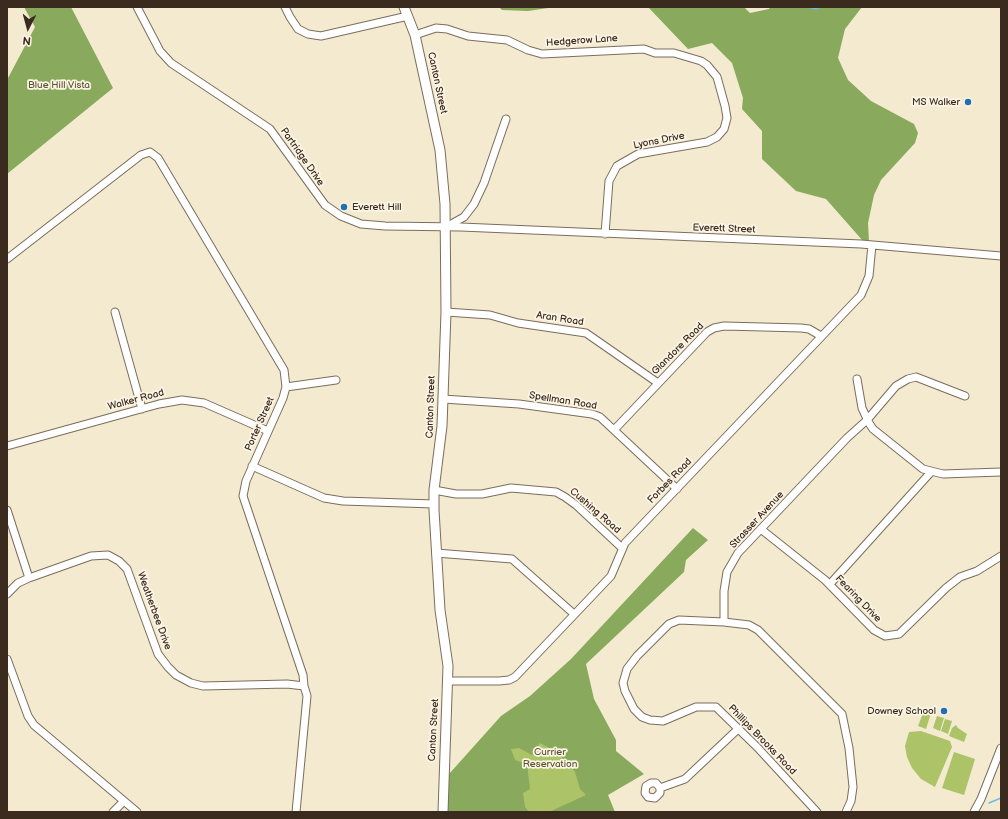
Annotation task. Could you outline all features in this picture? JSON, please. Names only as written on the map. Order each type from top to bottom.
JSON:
[{"type":"main road","name":"Canton Street","points":[[406,11],[415,35],[441,155],[445,227],[446,312],[442,439],[434,490],[440,610],[448,654],[443,812]]},
{"type":"street","name":"Partridge Drive","points":[[137,7],[160,51],[171,63],[270,129],[325,205],[341,216],[361,224],[445,227]]},
{"type":"street","points":[[285,7],[298,29],[308,34],[320,36],[406,11]]},
{"type":"street","name":"Hedgerow Lane","points":[[415,35],[436,28],[447,29],[457,34],[468,36],[508,40],[528,50],[542,54],[624,48],[644,48],[655,53],[674,53],[707,65],[717,77],[725,106]]},
{"type":"street","name":"Lyons Drive","points":[[605,234],[610,181],[617,166],[638,154],[703,143],[714,139],[720,135],[726,125],[727,118],[725,106]]},
{"type":"street","points":[[445,227],[464,217],[474,204],[484,183],[506,119]]},
{"type":"street","name":"Porter Street","points":[[7,259],[141,155],[148,152],[158,158],[281,361],[286,375],[286,387],[278,411],[252,466],[244,487],[244,500],[303,675],[304,686]]},
{"type":"street","name":"Everett Street","points":[[445,227],[872,245],[1001,256]]},
{"type":"street","name":"Forbes Road","points":[[448,681],[499,681],[509,680],[515,677],[610,576],[622,548],[864,290],[869,276],[872,245]]},
{"type":"street","points":[[115,312],[142,409]]},
{"type":"street","name":"Aran Road","points":[[446,312],[490,315],[518,323],[586,333],[658,383]]},
{"type":"street","name":"Glandore Road","points":[[614,430],[707,332],[714,328],[724,326],[801,328],[809,329],[821,336]]},
{"type":"street","name":"Strasser Avenue","points":[[724,622],[724,591],[727,572],[738,553],[762,530],[847,438],[867,420],[896,386],[914,377],[927,380],[965,396]]},
{"type":"street","points":[[857,379],[862,408],[873,429],[914,463],[931,472],[943,474],[1001,472]]},
{"type":"street","points":[[286,387],[336,380]]},
{"type":"street","name":"Spellman Road","points":[[443,399],[519,404],[592,414],[600,417],[677,489]]},
{"type":"street","name":"Walker Road","points":[[7,446],[171,401],[193,400],[209,404],[268,431]]},
{"type":"street","points":[[252,466],[324,498],[344,501],[434,504]]},
{"type":"street","points":[[830,584],[931,472]]},
{"type":"street","name":"Cushing Road","points":[[434,490],[456,494],[482,494],[511,488],[556,492],[572,502],[622,548]]},
{"type":"street","points":[[7,510],[29,578]]},
{"type":"street","name":"Fearing Drive","points":[[762,530],[830,584],[874,630],[885,636],[894,636],[907,627],[946,588],[960,577],[977,571],[1001,556]]},
{"type":"street","points":[[436,552],[512,559],[574,614]]},
{"type":"street","name":"Weatherbee Drive","points":[[7,594],[18,583],[29,578],[91,556],[102,554],[110,556],[124,565],[128,571],[158,654],[176,675],[203,686],[287,684],[304,686]]},
{"type":"street","name":"Phillips Brooks Road","points":[[724,622],[674,621],[637,656],[627,669],[623,683],[634,709],[642,716],[650,720],[662,721],[696,707],[716,707],[817,812]]},
{"type":"street","points":[[724,622],[748,625],[758,630],[842,714],[849,748],[853,787],[851,801],[846,812]]},
{"type":"street","points":[[7,659],[28,716],[34,725],[137,812]]},
{"type":"street","points":[[296,812],[307,698],[304,686]]},
{"type":"street","points":[[660,788],[685,779],[738,729]]},
{"type":"street","points":[[974,812],[981,799],[1001,750]]},
{"type":"street","points":[[113,812],[124,801]]},
{"type":"green space","name":"Blue Hill Vista","points":[[24,7],[71,7],[113,88],[7,174],[7,80],[35,27]]},
{"type":"green space","points":[[499,7],[555,7],[528,11],[502,10]]},
{"type":"green space","points":[[648,7],[744,7],[750,13],[769,9],[770,7],[862,7],[845,29],[838,58],[848,80],[871,101],[914,124],[918,133],[915,143],[881,180],[874,195],[868,223],[869,242],[863,241],[826,199],[796,191],[762,159],[762,131],[742,109],[743,98],[732,63],[712,43],[688,49]]},
{"type":"green space","name":"Currier Reservation","points":[[693,528],[708,540],[686,560],[684,572],[586,664],[594,699],[616,740],[616,751],[644,774],[608,795],[615,812],[549,812],[586,795],[580,789],[575,772],[557,752],[540,743],[532,755],[519,748],[511,749],[515,760],[527,764],[530,789],[523,793],[525,807],[529,812],[447,812],[449,774],[501,716],[530,696],[571,659]]},
{"type":"green space","name":"Currier Reservation","points":[[569,667],[600,791],[612,812],[448,812]]},
{"type":"green space","points":[[925,708],[932,710],[926,729],[918,726]]},
{"type":"green space","points":[[937,716],[944,718],[940,731],[933,728]]},
{"type":"green space","points":[[945,719],[952,721],[948,734],[941,731]]},
{"type":"green space","points":[[956,725],[967,734],[964,742],[949,736],[952,728]]},
{"type":"green space","points":[[921,731],[950,741],[952,747],[935,787],[921,779],[912,768],[907,757],[905,746],[909,732]]},
{"type":"green space","points":[[954,752],[975,759],[964,795],[942,788]]},
{"type":"waterway","points":[[808,7],[816,9],[822,7]]},
{"type":"waterway","points":[[989,803],[1001,798]]},
{"type":"place","name":"MS Walker","points":[[968,102]]},
{"type":"place","name":"Everett Hill","points":[[344,207]]},
{"type":"place","name":"Downey School","points":[[944,711]]}]
